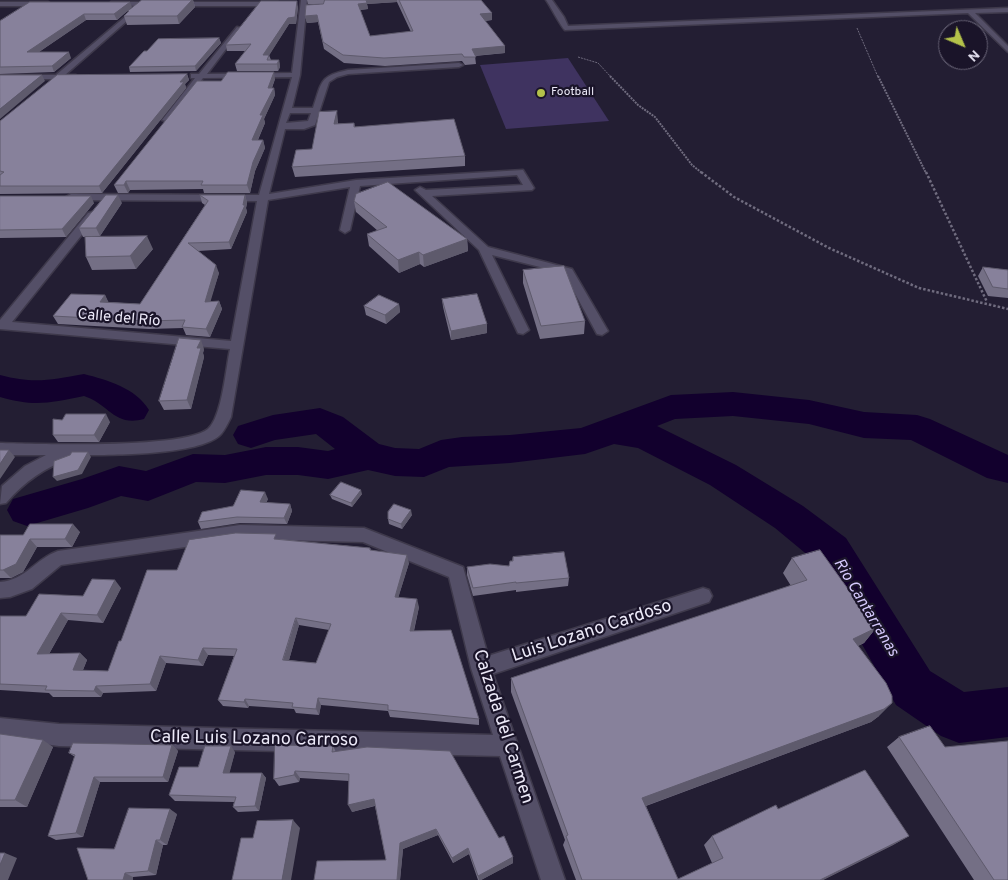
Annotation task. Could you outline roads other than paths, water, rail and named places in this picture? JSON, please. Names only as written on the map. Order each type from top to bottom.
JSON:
[{"type":"street","points":[[549,0],[561,17],[565,28],[1008,10]]},
{"type":"street","points":[[0,4],[34,2],[59,4]]},
{"type":"street","points":[[15,14],[34,2]]},
{"type":"street","points":[[50,83],[145,2]]},
{"type":"street","points":[[106,4],[145,2],[253,11],[286,4]]},
{"type":"street","points":[[0,448],[83,450],[190,443],[213,433],[224,417],[262,203],[296,75],[303,5]]},
{"type":"street","points":[[160,128],[253,11]]},
{"type":"street","points":[[970,12],[1008,50]]},
{"type":"street","points":[[281,126],[304,126],[312,123],[326,81],[334,75],[348,72],[459,65]]},
{"type":"street","points":[[182,76],[296,75]]},
{"type":"street","points":[[0,77],[86,77]]},
{"type":"street","points":[[287,111],[317,110]]},
{"type":"street","points":[[69,207],[262,203],[356,183],[520,172],[529,188],[423,193]]},
{"type":"street","points":[[408,179],[484,249],[523,330]]},
{"type":"street","points":[[345,230],[356,183]]},
{"type":"street","points":[[58,197],[109,193],[262,203]]},
{"type":"street","points":[[1,325],[109,193]]},
{"type":"street","points":[[484,249],[568,270],[602,331]]},
{"type":"street","name":"Calle del Río","points":[[1,325],[236,345]]},
{"type":"street","points":[[0,498],[16,479],[51,458],[83,450]]},
{"type":"street","name":"Calzada del Carmen","points":[[0,590],[13,590],[23,586],[32,580],[39,570],[58,558],[240,532],[364,535],[457,572],[480,668],[553,880]]},
{"type":"street","name":"Luis Lozano Cardoso","points":[[480,668],[703,596]]},
{"type":"street","name":"Calle Luis Lozano Carroso","points":[[0,728],[59,735],[507,746]]},
{"type":"waterway","name":"Rio Cantarranas","points":[[0,386],[22,392],[43,393],[84,385],[102,390],[132,410]]},
{"type":"waterway","name":"Rio Cantarranas","points":[[368,456],[395,462],[424,463],[441,454],[462,451],[510,449],[585,441],[671,407],[733,404],[809,412],[864,425],[917,428],[1000,468],[1008,469]]},
{"type":"waterway","name":"Rio Cantarranas","points":[[251,435],[273,428],[320,421],[330,426],[368,456]]},
{"type":"waterway","name":"Rio Cantarranas","points":[[614,431],[646,436],[723,475],[789,517],[831,550],[913,688],[959,718],[1008,712]]},
{"type":"waterway","name":"Rio Cantarranas","points":[[27,510],[88,493],[119,481],[148,486],[193,468],[225,469],[266,461],[298,461],[328,465],[368,456]]},
{"type":"place","name":"Football","points":[[541,93]]}]
